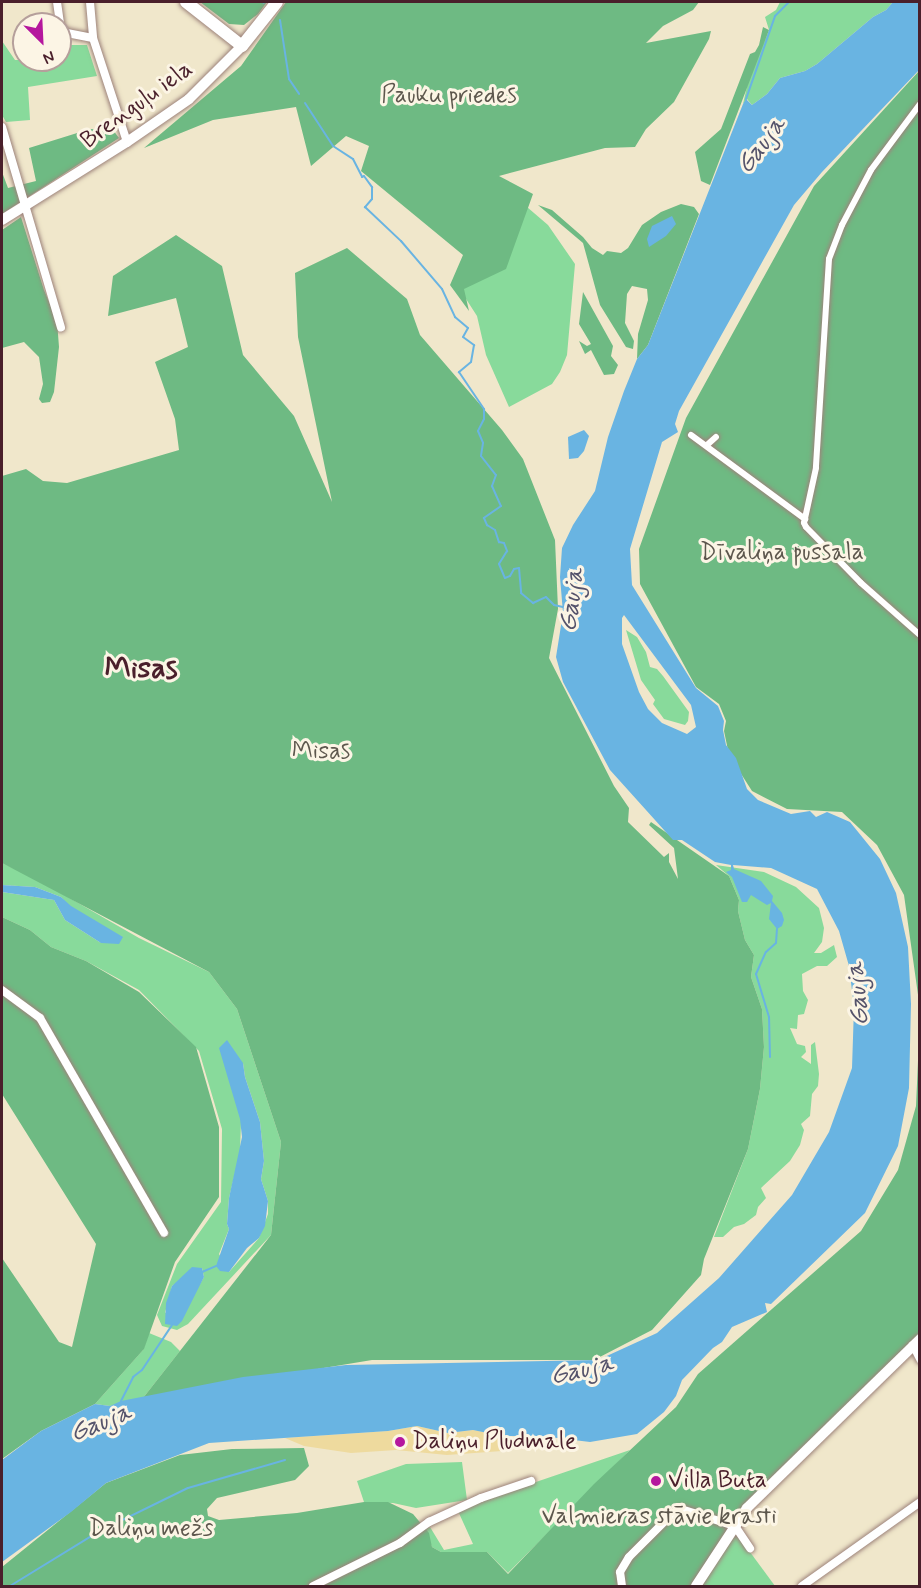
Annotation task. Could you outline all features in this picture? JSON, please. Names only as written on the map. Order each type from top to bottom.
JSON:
[{"type":"main road","points":[[186,2],[242,46]]},
{"type":"main road","name":"Brenguļu iela","points":[[242,46],[277,2]]},
{"type":"street","points":[[90,2],[93,38],[127,142]]},
{"type":"street","points":[[72,34],[93,38]]},
{"type":"street","name":"Brenguļu iela","points":[[2,220],[127,142],[189,99],[242,46]]},
{"type":"street","points":[[920,105],[870,170],[842,225],[829,259],[816,468],[805,519],[806,527],[813,535],[861,583],[920,635]]},
{"type":"street","points":[[2,127],[23,207],[61,327]]},
{"type":"street","points":[[691,435],[805,519]]},
{"type":"street","points":[[707,445],[716,437]]},
{"type":"street","points":[[2,990],[40,1018],[164,1233]]},
{"type":"street","points":[[916,1342],[920,1359]]},
{"type":"street","points":[[696,1587],[747,1508],[778,1475],[916,1342]]},
{"type":"street","points":[[313,1587],[400,1542],[429,1522],[481,1498],[531,1481]]},
{"type":"street","points":[[802,1587],[920,1502]]},
{"type":"street","points":[[622,1587],[620,1572],[629,1557],[672,1514],[681,1509],[735,1526],[750,1548]]},
{"type":"green space","points":[[200,2],[267,2],[258,14],[244,25],[229,24]]},
{"type":"green space","name":"Pauku priedes","points":[[286,2],[699,2],[693,10],[663,26],[646,43],[711,31],[709,39],[674,102],[646,129],[635,147],[605,148],[499,176],[533,194],[506,269],[464,289],[469,311],[450,285],[463,255],[361,171],[369,146],[346,136],[311,166],[296,107],[213,120],[144,148],[241,66]]},
{"type":"green space","points":[[780,2],[893,2],[817,64],[805,71],[780,78],[767,94],[752,105],[747,99],[743,104],[749,78],[769,30],[765,17],[776,10]]},
{"type":"green space","points":[[763,27],[769,30],[710,185],[701,181],[695,152],[721,129],[750,54],[755,52],[759,45]]},
{"type":"green space","points":[[2,41],[12,56],[12,72],[72,72],[72,45],[87,45],[97,76],[28,87],[30,120],[6,122],[2,115]]},
{"type":"green space","name":"Dīvaliņa pussala","points":[[919,71],[919,1002],[904,895],[877,845],[842,812],[787,809],[752,791],[729,755],[724,731],[726,721],[719,704],[696,687],[640,584],[639,549],[686,418],[814,186]]},
{"type":"green space","points":[[90,129],[113,130],[119,138],[2,214],[2,172],[8,188],[36,181],[29,148]]},
{"type":"green space","points":[[681,204],[694,207],[699,214],[648,345],[637,359],[638,334],[648,300],[647,289],[632,286],[627,294],[625,323],[634,341],[633,349],[626,347],[600,305],[583,243],[538,205],[552,210],[592,248],[603,255],[607,251],[621,253],[628,248],[642,225],[661,212]]},
{"type":"green space","points":[[527,207],[548,225],[575,264],[567,355],[552,384],[509,407],[486,355],[477,316],[459,288]]},
{"type":"green space","points":[[21,217],[44,290],[57,321],[59,347],[54,392],[50,402],[42,403],[39,399],[43,384],[39,357],[24,342],[2,348],[2,230]]},
{"type":"green space","name":"Misas","points":[[176,235],[222,266],[243,355],[294,416],[332,502],[298,337],[295,273],[347,248],[407,299],[420,335],[502,430],[523,459],[555,540],[558,609],[549,658],[614,786],[629,808],[628,822],[664,857],[669,853],[669,862],[678,879],[674,848],[649,825],[651,822],[729,876],[739,900],[738,911],[745,940],[754,955],[751,977],[762,1009],[764,1047],[760,1089],[748,1149],[704,1259],[701,1275],[652,1330],[594,1360],[372,1360],[143,1398],[271,1235],[281,1142],[237,1009],[209,972],[2,863],[2,476],[26,469],[43,481],[67,483],[179,450],[175,419],[155,362],[188,347],[176,298],[108,316],[113,276]]},
{"type":"green space","points":[[583,292],[613,346],[611,356],[618,365],[614,374],[604,375],[591,350],[585,354],[579,341],[587,346],[591,344],[579,324]]},
{"type":"green space","points":[[626,630],[637,637],[646,652],[650,667],[657,669],[689,712],[685,725],[664,719],[653,704],[655,700],[641,680]]},
{"type":"green space","points":[[2,863],[40,881],[139,938],[209,972],[237,1009],[281,1142],[271,1235],[188,1324],[177,1330],[162,1326],[157,1315],[177,1264],[221,1202],[222,1129],[199,1051],[139,990],[86,961],[51,947],[30,930],[2,917],[2,892],[54,900],[65,920],[101,943],[61,897],[35,887],[2,885]],"holes":[[[243,1063],[245,1077],[260,1122],[264,1161],[261,1179],[268,1201],[268,1214],[259,1238],[229,1272],[219,1254],[229,1229],[227,1224],[229,1198],[240,1152]],[[196,1268],[202,1268],[204,1277],[194,1294],[165,1313],[172,1286]]]},
{"type":"green space","points":[[716,865],[764,872],[796,887],[819,908],[824,928],[822,942],[814,953],[821,953],[834,945],[837,957],[827,966],[817,966],[802,974],[803,991],[808,1000],[804,1014],[798,1015],[797,1029],[790,1028],[797,1044],[805,1046],[806,1052],[801,1057],[811,1064],[811,1045],[815,1042],[819,1074],[818,1086],[812,1094],[810,1116],[801,1124],[804,1130],[800,1145],[790,1161],[761,1188],[766,1198],[758,1207],[756,1215],[744,1224],[734,1227],[723,1237],[714,1237],[748,1149],[760,1089],[764,1047],[762,1009],[751,977],[754,955],[745,940],[738,911],[739,900],[729,876]]},
{"type":"green space","points":[[2,917],[30,930],[51,947],[86,961],[139,992],[196,1047],[219,1127],[219,1197],[175,1262],[144,1349],[95,1404],[41,1431],[2,1459],[2,1258],[59,1342],[72,1347],[96,1244],[2,1094]]},
{"type":"green space","points":[[919,1038],[919,1339],[747,1508],[696,1586],[2,1586],[2,1567],[106,1483],[180,1455],[232,1449],[304,1448],[309,1466],[295,1480],[217,1498],[207,1509],[208,1516],[219,1520],[297,1513],[364,1502],[388,1502],[413,1514],[429,1533],[432,1547],[441,1552],[487,1552],[508,1574],[594,1484],[676,1407],[698,1374],[861,1231],[898,1170],[916,1106]]},
{"type":"green space","points":[[149,1333],[171,1342],[180,1351],[143,1398],[110,1406],[95,1404],[143,1350]]},
{"type":"green space","points":[[630,1450],[508,1573],[487,1552],[441,1552],[432,1547],[425,1529],[430,1527],[444,1550],[473,1544],[458,1511],[483,1500]]},
{"type":"green space","points":[[462,1462],[467,1500],[416,1508],[393,1503],[364,1502],[357,1481],[406,1464]]},
{"type":"green space","points":[[733,1529],[775,1586],[696,1586]]},
{"type":"sand","name":"Daliņu Pludmale","points":[[417,1426],[448,1433],[473,1430],[502,1436],[507,1446],[502,1451],[447,1455],[396,1450],[351,1453],[304,1446],[285,1438],[388,1431]]},
{"type":"water","name":"Gauja","points":[[893,2],[919,2],[919,70],[822,172],[794,205],[679,411],[675,424],[678,432],[662,442],[630,549],[632,585],[696,688],[718,706],[724,721],[726,745],[736,758],[747,789],[758,800],[791,814],[810,811],[816,817],[827,812],[850,822],[880,859],[896,893],[908,947],[911,1004],[909,1088],[898,1146],[865,1213],[771,1304],[765,1303],[767,1312],[732,1327],[722,1342],[713,1348],[682,1380],[676,1396],[664,1412],[637,1434],[590,1442],[541,1436],[502,1436],[473,1430],[448,1433],[417,1426],[388,1431],[209,1443],[106,1483],[71,1512],[2,1562],[2,1460],[41,1431],[95,1404],[110,1406],[121,1401],[243,1377],[346,1365],[598,1360],[657,1333],[719,1278],[792,1195],[829,1132],[852,1068],[854,1007],[849,966],[839,931],[817,889],[771,868],[733,865],[734,869],[761,881],[773,896],[772,901],[782,913],[784,920],[782,926],[777,929],[769,919],[771,903],[767,905],[751,895],[747,902],[742,902],[732,877],[726,872],[731,870],[731,865],[715,862],[682,840],[673,840],[610,770],[563,682],[556,657],[563,613],[560,577],[562,548],[573,525],[595,491],[608,437],[624,391],[637,359],[648,345],[743,104],[746,99],[752,105],[767,94],[780,78],[805,71],[817,64],[873,17],[886,10]],"holes":[[[624,615],[691,705],[696,727],[687,734],[662,723],[648,709],[639,692],[622,644]]]},
{"type":"water","points":[[672,216],[676,224],[666,236],[649,247],[647,239],[652,226]]},
{"type":"water","points":[[584,430],[589,436],[584,451],[578,458],[569,459],[568,437]]},
{"type":"water","points":[[2,885],[35,887],[61,897],[71,906],[123,937],[119,944],[101,943],[65,920],[54,900],[2,892]]},
{"type":"water","points":[[227,1040],[243,1063],[245,1077],[260,1122],[264,1161],[261,1179],[268,1201],[265,1226],[259,1238],[247,1248],[229,1272],[220,1271],[216,1266],[229,1229],[227,1224],[229,1198],[242,1137],[240,1119],[219,1048]]},
{"type":"water","points":[[192,1267],[202,1268],[204,1277],[182,1321],[177,1326],[165,1324],[166,1303],[172,1286]]},
{"type":"waterway","points":[[746,99],[775,16],[789,2]]},
{"type":"waterway","points":[[280,20],[289,79],[299,94]]},
{"type":"waterway","name":"Gauja","points":[[305,103],[333,146],[353,159],[362,177],[364,176],[372,187],[372,199],[365,207],[401,241],[442,289],[455,317],[468,328],[463,337],[474,345],[471,362],[459,372],[484,409],[484,419],[478,431],[483,443],[481,456],[496,475],[492,486],[501,506],[484,518],[487,525],[495,530],[499,542],[504,543],[507,551],[499,564],[505,578],[510,576],[514,569],[519,568],[521,593],[533,603],[546,597],[554,605],[563,607]]},
{"type":"waterway","points":[[770,1057],[769,1017],[756,974],[766,952],[776,943],[777,929]]},
{"type":"waterway","points":[[202,1272],[216,1266]]},
{"type":"waterway","name":"Gauja","points":[[121,1401],[133,1377],[142,1370],[172,1325]]},
{"type":"waterway","points":[[10,1586],[98,1532],[188,1488],[285,1460]]},
{"type":"place","name":"Daliņu Pludmale","points":[[400,1442]]},
{"type":"place","name":"Villa Buta","points":[[656,1481]]},
{"type":"district","name":"Misas","points":[[141,669]]},
{"type":"park label","name":"Valmieras stāvie krasti","points":[[659,1517]]},
{"type":"park label","name":"Daliņu mežs","points":[[151,1529]]}]
